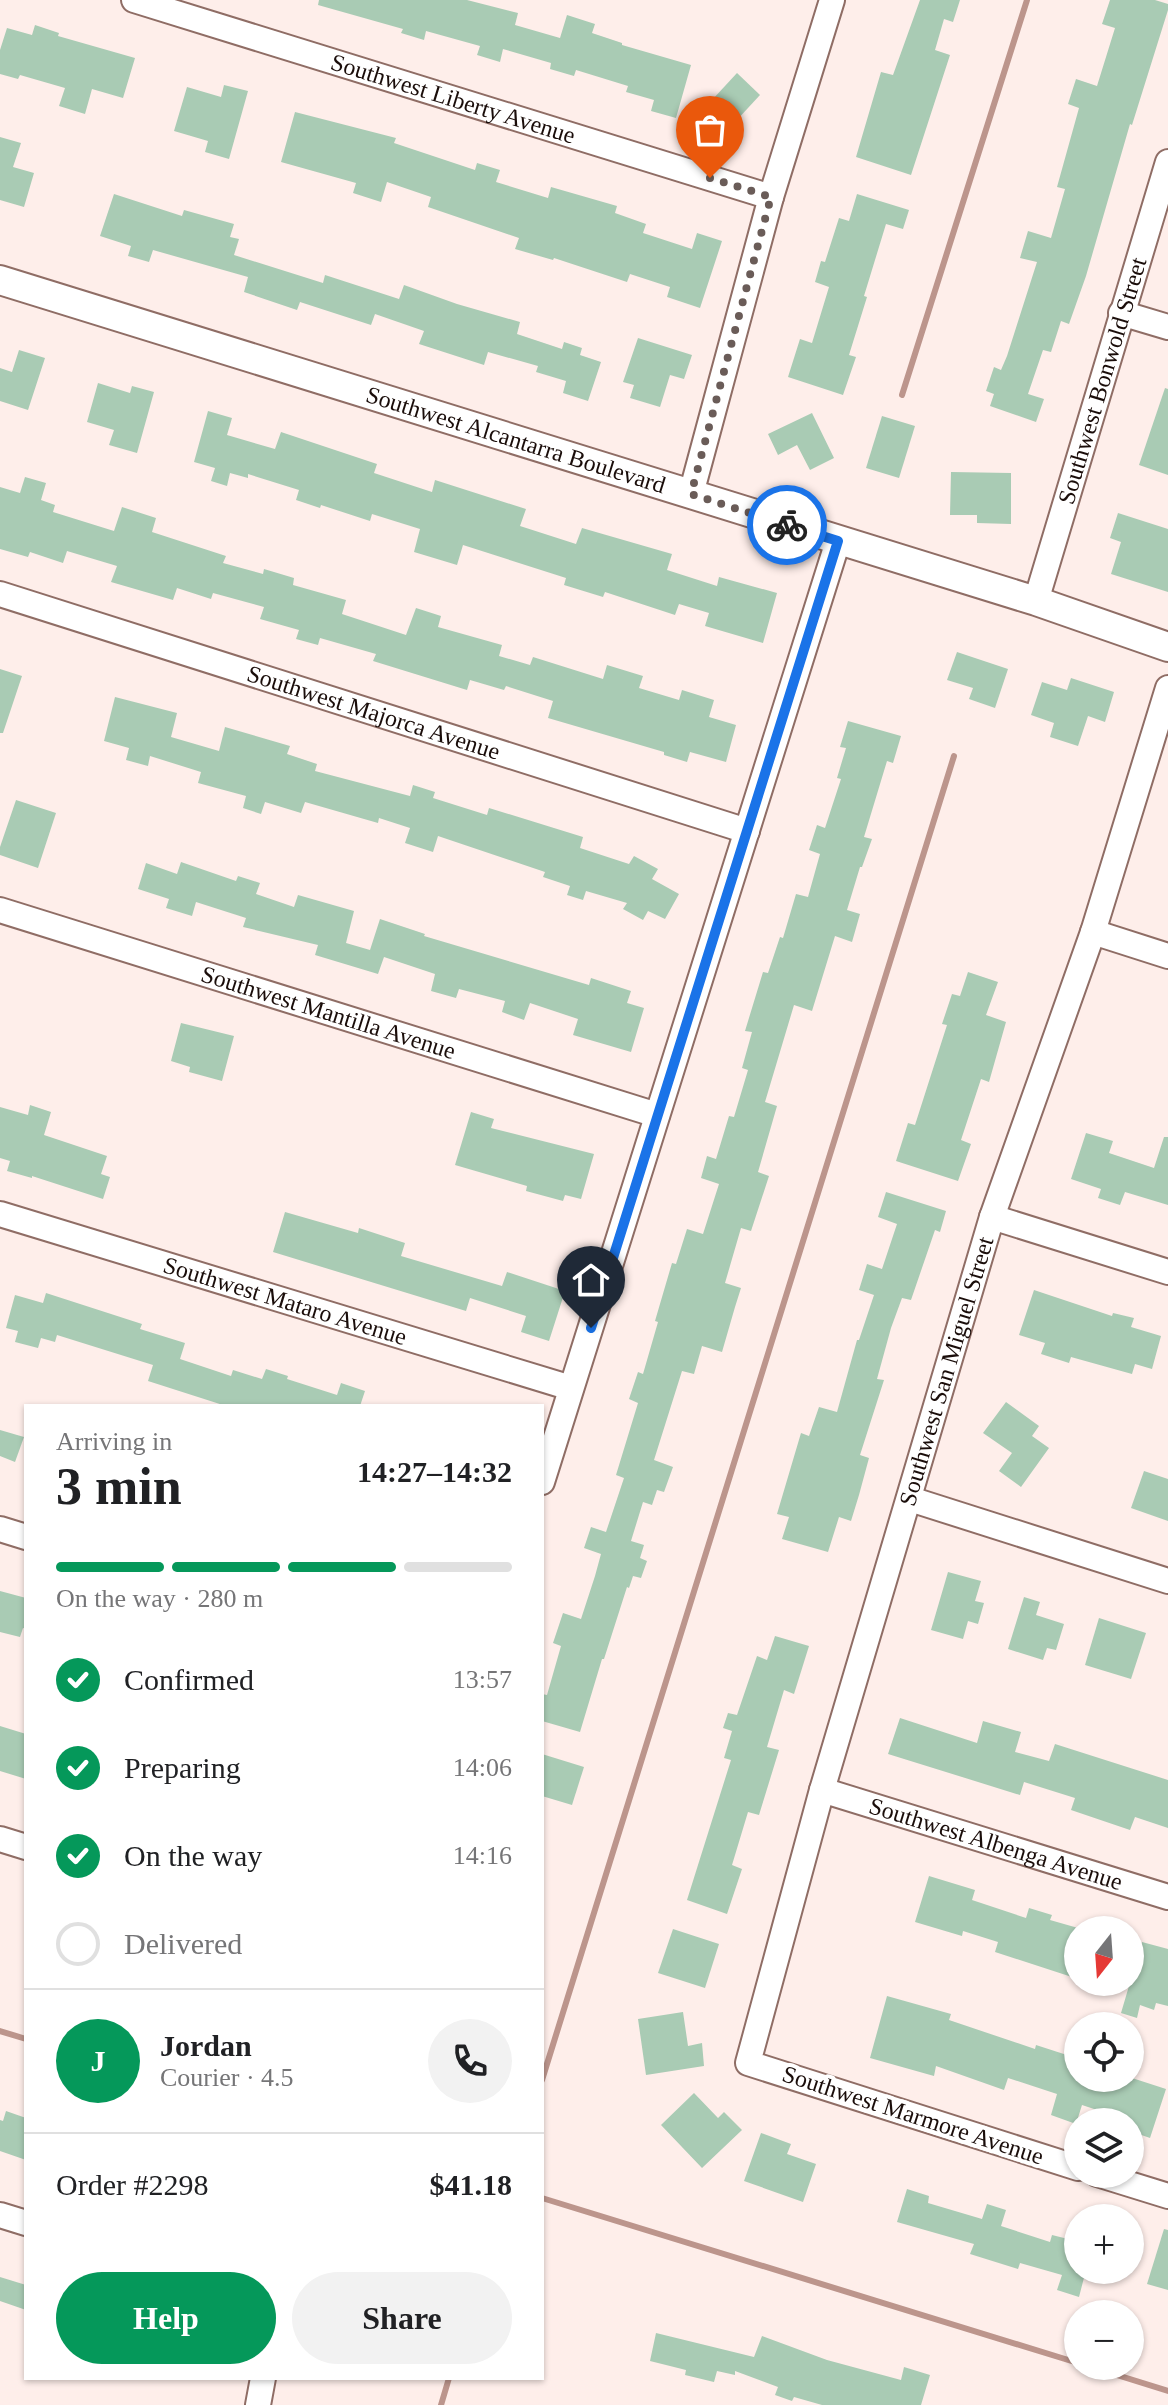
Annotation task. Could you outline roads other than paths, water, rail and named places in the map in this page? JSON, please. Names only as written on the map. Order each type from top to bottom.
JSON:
[{"type":"street","name":"Southwest Liberty Avenue","points":[[134,0],[771,197]]},
{"type":"street","points":[[691,494],[771,197],[832,0]]},
{"type":"street","name":"Southwest Bonwold Street","points":[[1036,601],[1168,162]]},
{"type":"street","name":"Southwest Alcantarra Boulevard","points":[[0,280],[1036,601],[1168,647]]},
{"type":"street","points":[[1121,313],[1168,327]]},
{"type":"street","points":[[544,1476],[838,541]]},
{"type":"street","name":"Southwest Majorca Avenue","points":[[0,594],[747,831]]},
{"type":"street","name":"Southwest San Miguel Street","points":[[748,2063],[822,1790],[992,1217],[1093,932],[1168,688]]},
{"type":"street","name":"Southwest Mantilla Avenue","points":[[0,910],[657,1115]]},
{"type":"street","points":[[1093,932],[1168,956]]},
{"type":"street","name":"Southwest Mataro Avenue","points":[[0,1214],[571,1388]]},
{"type":"street","points":[[992,1217],[1168,1272]]},
{"type":"street","points":[[910,1499],[1168,1581]]},
{"type":"street","points":[[0,1529],[24,1536]]},
{"type":"street","name":"Southwest Albenga Avenue","points":[[822,1790],[1168,1897]]},
{"type":"street","points":[[0,1839],[24,1846]]},
{"type":"street","name":"Southwest Marmore Avenue","points":[[748,2063],[1064,2164]]},
{"type":"street","points":[[1142,2188],[1168,2196]]},
{"type":"street","points":[[0,2215],[24,2222]]},
{"type":"street","points":[[258,2405],[263,2380]]},
{"type":"waterway","points":[[902,395],[1027,0]]},
{"type":"waterway","points":[[544,2074],[954,756]]},
{"type":"waterway","points":[[0,2031],[24,2038]]},
{"type":"waterway","points":[[544,2199],[1064,2359]]},
{"type":"waterway","points":[[441,2405],[448,2380]]},
{"type":"waterway","points":[[1133,2380],[1168,2391]]}]
